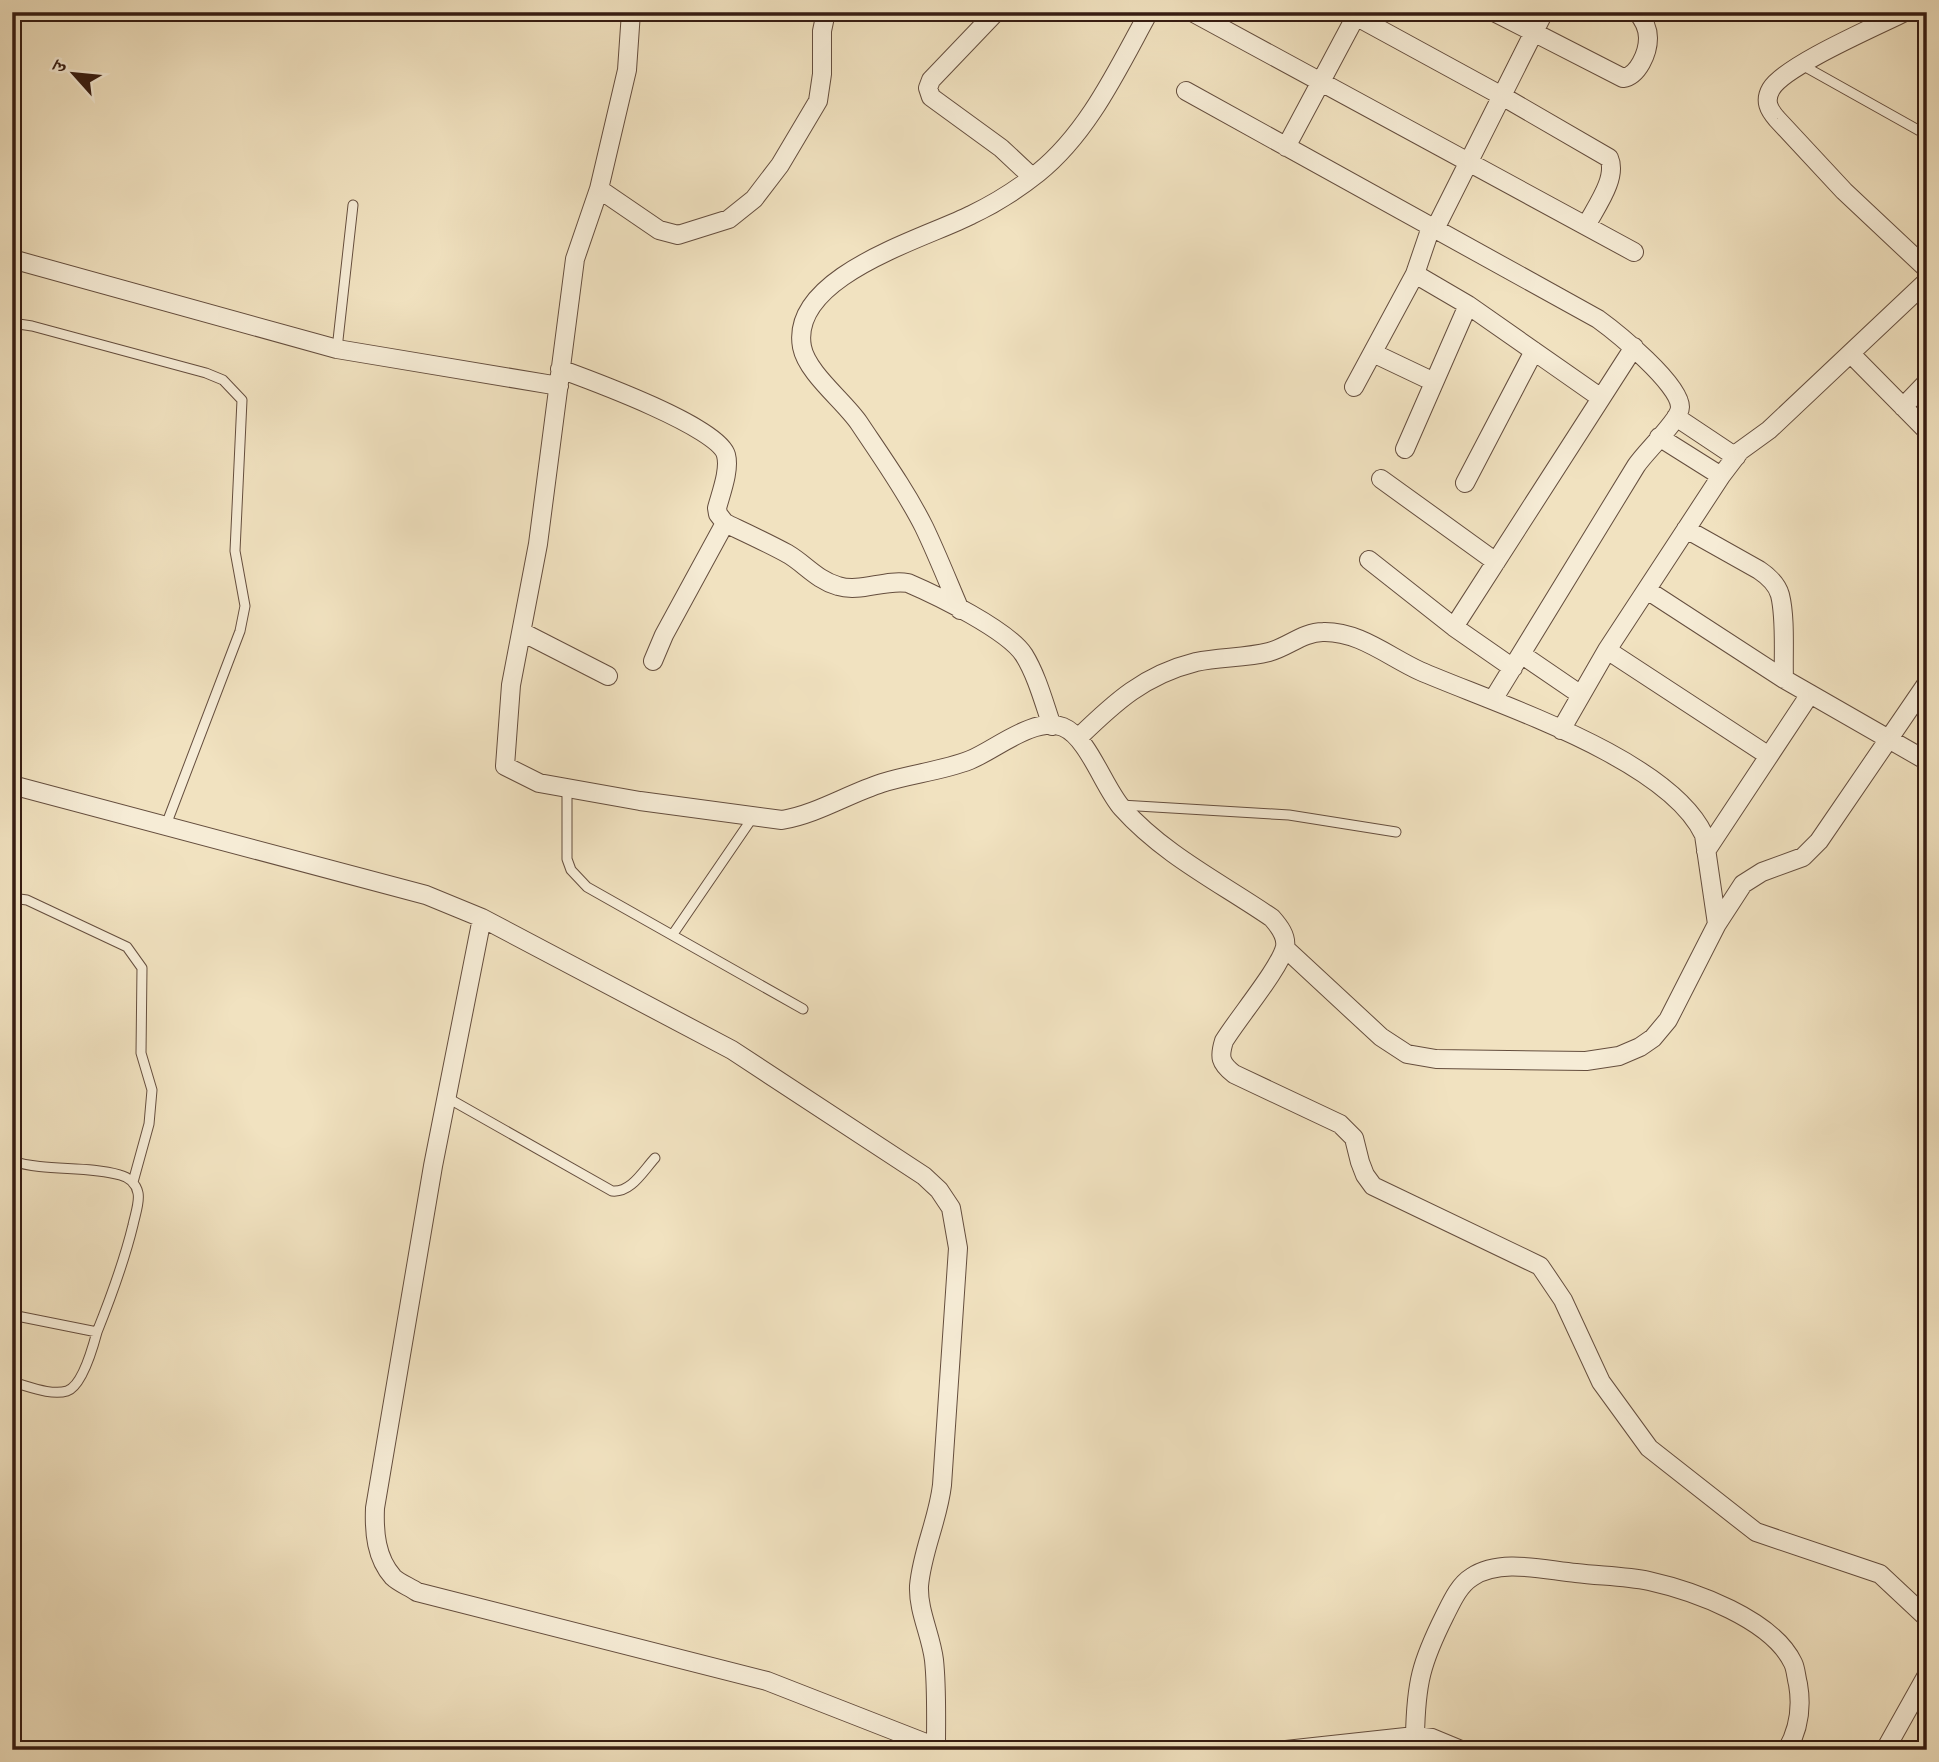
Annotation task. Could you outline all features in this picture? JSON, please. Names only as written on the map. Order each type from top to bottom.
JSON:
[{"type":"street","points":[[631,12],[627,70],[600,189],[575,259],[538,544],[511,685],[505,766],[539,783],[782,820],[800,817],[883,783],[970,760],[1028,729],[1063,727],[1078,738],[1119,805],[1140,827],[1199,872],[1272,918],[1281,929],[1285,939],[1284,948],[1278,962],[1224,1041],[1220,1055],[1223,1065],[1234,1074],[1340,1124],[1354,1138],[1365,1175],[1373,1186],[1540,1266],[1563,1300],[1601,1382],[1649,1448],[1755,1532],[1880,1574],[1927,1618]]},
{"type":"street","points":[[600,189],[659,230],[678,235],[729,219],[754,199],[780,165],[818,102],[825,12]]},
{"type":"street","points":[[996,12],[931,80],[928,88],[931,97],[992,141],[1032,177]]},
{"type":"street","points":[[960,610],[923,526],[901,488],[858,421],[814,369],[802,348],[802,327],[813,303],[841,277],[874,258],[972,215],[1032,177],[1065,148],[1098,103],[1149,12]]},
{"type":"street","points":[[1192,12],[1634,252]]},
{"type":"street","points":[[1494,12],[1616,76],[1628,78],[1638,68],[1648,39],[1647,30],[1637,12]]},
{"type":"street","points":[[1354,387],[1415,274],[1433,228],[1544,12]]},
{"type":"street","points":[[1905,12],[1800,65],[1775,83],[1770,91],[1769,109],[1844,191],[1927,269]]},
{"type":"street","points":[[1286,147],[1354,14],[1609,158],[1612,164],[1610,176],[1586,226]]},
{"type":"street","points":[[1186,91],[1598,319],[1634,347],[1678,399],[1680,406],[1676,417],[1640,460],[1494,698]]},
{"type":"street","points":[[12,259],[337,349],[560,377],[642,399],[721,445],[727,462],[717,508],[725,523],[791,556],[807,570],[837,586],[847,588],[899,581],[908,583],[1015,643],[1024,655],[1052,726]]},
{"type":"street","points":[[1415,274],[1468,305],[1601,398]]},
{"type":"street","points":[[1561,730],[1607,650],[1738,454],[1769,430],[1927,281]]},
{"type":"street","points":[[1405,449],[1468,305]]},
{"type":"street","points":[[1454,627],[1634,347]]},
{"type":"street","points":[[1465,483],[1534,351]]},
{"type":"street","points":[[1373,353],[1434,382]]},
{"type":"street","points":[[1851,354],[1927,431]]},
{"type":"street","points":[[1903,407],[1927,382]]},
{"type":"street","points":[[1676,417],[1738,454]]},
{"type":"street","points":[[1658,438],[1721,476]]},
{"type":"street","points":[[1381,479],[1496,562]]},
{"type":"street","points":[[653,661],[664,635],[725,523]]},
{"type":"street","points":[[1686,529],[1759,570],[1769,577],[1775,586],[1780,595],[1782,610],[1784,679]]},
{"type":"street","points":[[1369,561],[1454,627],[1581,695]]},
{"type":"street","points":[[1647,590],[1784,679],[1927,761]]},
{"type":"street","points":[[522,632],[608,676]]},
{"type":"street","points":[[1078,738],[1118,699],[1147,679],[1196,662],[1267,652],[1318,632],[1339,633],[1419,670],[1494,698],[1597,746],[1640,771],[1688,809],[1704,835],[1717,924]]},
{"type":"street","points":[[1607,650],[1769,756]]},
{"type":"street","points":[[1284,948],[1381,1037],[1407,1055],[1436,1059],[1586,1061],[1619,1056],[1653,1038],[1668,1020],[1717,924],[1743,884],[1752,877],[1790,863],[1811,850],[1927,683]]},
{"type":"street","points":[[1706,851],[1810,694]]},
{"type":"street","points":[[12,785],[426,895],[482,918],[732,1050],[924,1177],[939,1190],[951,1208],[958,1248],[942,1485],[921,1566],[919,1597],[934,1660],[940,1748],[767,1681],[417,1592],[393,1577],[378,1550],[374,1530],[375,1508],[446,1097],[482,918]]},
{"type":"street","points":[[1415,1736],[1415,1698],[1420,1674],[1428,1649],[1456,1594],[1469,1578],[1482,1570],[1525,1567],[1647,1581],[1676,1588],[1741,1616],[1766,1632],[1783,1647],[1794,1665],[1799,1689],[1800,1712],[1793,1739],[1787,1750]]},
{"type":"street","points":[[1885,1750],[1927,1675]]},
{"type":"street","points":[[1286,1750],[1415,1736],[1432,1738],[1461,1750]]},
{"type":"lane","points":[[1800,65],[1927,135]]},
{"type":"lane","points":[[337,349],[353,205]]},
{"type":"lane","points":[[12,323],[206,373],[223,380],[243,400],[235,551],[245,606],[240,631],[166,825]]},
{"type":"lane","points":[[566,788],[567,859],[577,878],[587,887],[803,1009]]},
{"type":"lane","points":[[1119,805],[1289,815],[1396,832]]},
{"type":"lane","points":[[673,934],[752,817]]},
{"type":"lane","points":[[12,898],[27,900],[127,947],[142,968],[141,1053],[152,1090],[149,1124],[133,1182]]},
{"type":"lane","points":[[446,1097],[612,1191],[624,1190],[655,1158]]},
{"type":"lane","points":[[12,1161],[25,1165],[78,1168],[121,1175],[133,1182],[138,1193],[137,1209],[125,1257],[91,1353],[75,1385],[68,1390],[42,1389],[12,1382]]},
{"type":"lane","points":[[12,1315],[97,1332]]}]
